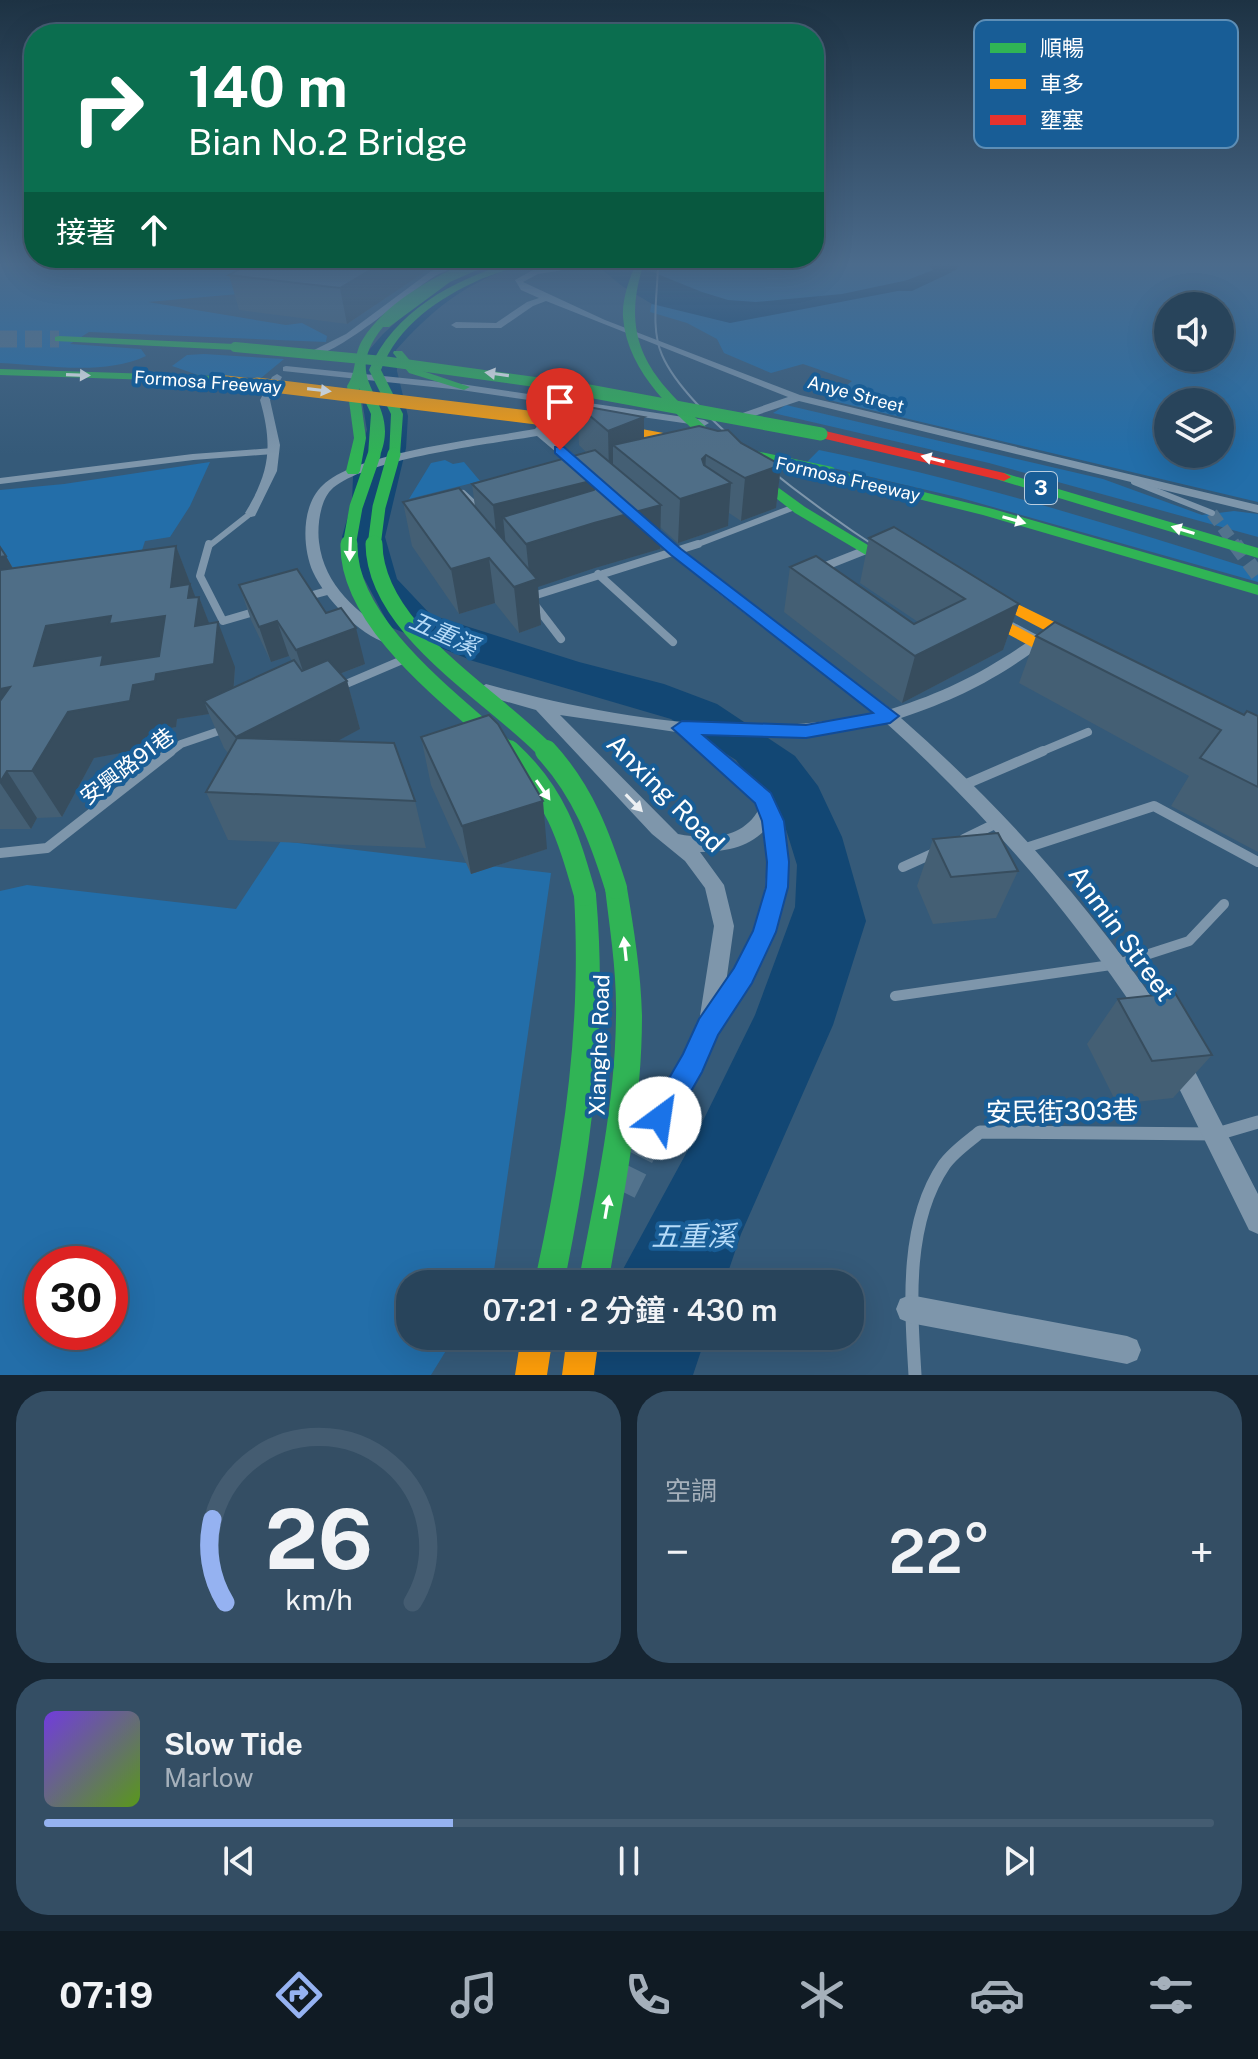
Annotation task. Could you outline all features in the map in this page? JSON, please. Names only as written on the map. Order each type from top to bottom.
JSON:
[{"type":"main road","points":[[355,470],[360,438],[353,386],[372,382],[358,364],[365,345],[396,327]]},
{"type":"main road","points":[[630,327],[636,349],[660,385],[695,423],[747,469],[798,506],[903,551]]},
{"type":"main road","points":[[393,329],[398,354],[413,371],[464,387]]},
{"type":"main road","name":"Formosa Freeway","points":[[59,339],[359,356],[622,392],[1005,477],[1258,553]]},
{"type":"main road","points":[[135,376],[183,344]]},
{"type":"main road","name":"Formosa Freeway","points":[[0,372],[214,379],[561,421],[830,473],[988,512],[1258,590]]},
{"type":"main road","name":"Xianghe Road","points":[[372,382],[394,403],[398,428],[376,535],[375,560],[383,591],[409,625],[500,707],[562,770],[602,836],[616,888],[626,953],[629,1017],[625,1090],[595,1270]]},
{"type":"main road","name":"Xianghe Road","points":[[372,382],[380,429],[351,534],[349,561],[357,588],[391,637],[541,784],[559,814],[585,895],[593,950],[590,1062],[577,1148],[552,1270]]},
{"type":"main road","points":[[798,506],[866,550],[907,572]]},
{"type":"main road","points":[[969,584],[1092,648]]},
{"type":"main road","points":[[962,602],[1085,668]]},
{"type":"main road","points":[[531,1375],[535,1350]]},
{"type":"main road","points":[[578,1375],[581,1350]]},
{"type":"street","points":[[251,513],[271,479],[275,431],[265,400],[272,381],[300,358],[362,327]]},
{"type":"street","name":"Anye Street","points":[[616,327],[797,397],[1258,509]]},
{"type":"street","points":[[286,369],[372,382],[464,387],[695,423],[731,420],[797,397]]},
{"type":"street","points":[[355,470],[539,432],[563,402]]},
{"type":"street","points":[[539,432],[602,485]]},
{"type":"street","name":"Anxing Road","points":[[355,470],[327,487],[314,522],[313,560],[346,609],[414,656],[489,690],[542,706],[689,729],[806,732],[890,716]]},
{"type":"street","points":[[1212,513],[1217,498]]},
{"type":"street","name":"Anmin Street","points":[[633,513],[676,552],[890,716],[1026,848],[1118,964],[1164,1036],[1217,1134],[1258,1221]]},
{"type":"street","points":[[890,716],[931,703],[984,679],[1055,629]]},
{"type":"street","name":"Anxing Road","points":[[542,706],[659,829],[705,870],[714,885],[724,926],[708,1027]]},
{"type":"street","points":[[674,840],[700,845],[729,842],[758,828],[769,808],[756,790],[689,729]]},
{"type":"street","name":"Anxing Road","points":[[660,1118],[693,1063],[708,1027],[743,976],[765,932],[777,887],[778,862],[769,808]]},
{"type":"street","points":[[910,1309],[1127,1350]]},
{"type":"lane","points":[[0,481],[273,451]]},
{"type":"lane","points":[[1114,474],[1212,513]]},
{"type":"lane","points":[[463,493],[490,518]]},
{"type":"lane","points":[[529,598],[676,552],[798,506]]},
{"type":"lane","points":[[251,513],[209,544],[200,576],[223,621],[264,609]]},
{"type":"lane","points":[[729,520],[741,528]]},
{"type":"lane","points":[[809,572],[866,550]]},
{"type":"lane","points":[[598,574],[673,642]]},
{"type":"lane","points":[[185,579],[200,576]]},
{"type":"lane","points":[[521,587],[561,639]]},
{"type":"lane","points":[[290,601],[331,590]]},
{"type":"lane","points":[[331,690],[414,656]]},
{"type":"lane","name":"安興路91巷","points":[[0,853],[47,848],[181,744],[238,725]]},
{"type":"lane","points":[[964,785],[1088,732]]},
{"type":"lane","points":[[1026,848],[1154,806],[1258,862]]},
{"type":"lane","points":[[958,841],[1000,822]]},
{"type":"lane","points":[[903,867],[944,848]]},
{"type":"lane","points":[[895,996],[1118,964],[1189,941],[1224,904]]},
{"type":"lane","name":"安民街303巷","points":[[915,1375],[910,1309],[923,1204],[944,1164],[980,1132],[1217,1134],[1258,1122]]},
{"type":"shaded area","points":[[0,327],[310,327],[327,336],[326,342],[89,332],[70,344],[141,349],[146,356],[93,368],[0,363]]},
{"type":"shaded area","points":[[695,327],[1154,327],[1154,372],[1234,372],[1234,327],[1258,327],[1258,502],[829,400],[852,381],[803,364],[771,373],[724,353],[717,339]]},
{"type":"shaded area","points":[[187,355],[284,359],[261,378],[198,375],[172,366]]},
{"type":"shaded area","points":[[786,405],[1103,479],[1202,515],[1234,511],[1258,514],[1258,537],[989,463],[773,413]]},
{"type":"shaded area","points":[[819,450],[930,475],[1095,520],[1258,571],[1258,582],[961,498],[807,462]]},
{"type":"shaded area","points":[[445,460],[453,464],[464,462],[480,481],[409,499],[431,463]]},
{"type":"shaded area","points":[[210,462],[190,506],[170,537],[145,541],[132,581],[27,591],[0,559],[0,490],[64,484]]},
{"type":"shaded area","points":[[281,841],[551,873],[494,1270],[396,1270],[396,1350],[446,1350],[431,1375],[0,1375],[0,891],[27,885],[236,909]]},
{"type":"water","name":"五重溪","points":[[391,327],[418,327],[396,350],[397,371],[408,416],[406,448],[385,537],[397,579],[431,615],[579,662],[664,684],[717,704],[795,756],[818,786],[842,837],[866,921],[833,1025],[741,1234],[729,1270],[623,1270],[695,1137],[755,1015],[795,907],[797,865],[785,826],[736,760],[671,719],[473,661],[390,627],[342,537],[352,502],[353,477],[367,430],[356,365]]},
{"type":"water","points":[[581,1350],[701,1350],[693,1375],[568,1375]]},
{"type":"building","points":[[577,405],[644,417],[608,431]]},
{"type":"building","points":[[699,426],[728,430],[741,443],[781,465],[745,478],[706,455],[702,459],[704,465],[731,483],[680,499],[613,445]]},
{"type":"building","points":[[595,450],[661,505],[526,544],[503,517],[594,490],[598,485],[595,480],[493,505],[472,484]]},
{"type":"building","points":[[459,488],[537,579],[514,587],[489,558],[451,569],[403,502]]},
{"type":"building","points":[[894,527],[1019,604],[915,656],[790,567],[816,556],[914,624],[965,599],[869,538]]},
{"type":"building","points":[[176,546],[171,587],[190,584],[188,598],[199,597],[195,626],[218,622],[214,664],[156,674],[155,681],[133,685],[130,701],[68,712],[32,771],[7,771],[0,782],[0,701],[10,687],[0,689],[0,570]],"holes":[[[111,616],[109,624],[165,616],[159,656],[101,665],[103,655],[34,666],[46,626]]]},
{"type":"building","points":[[297,569],[326,613],[341,608],[356,628],[296,650],[277,621],[259,627],[239,585]]},
{"type":"building","points":[[1055,622],[1244,715],[1247,711],[1258,716],[1258,787],[1200,758],[1221,730],[1036,636]]},
{"type":"building","points":[[294,660],[302,671],[328,660],[347,681],[236,737],[204,701]]},
{"type":"building","points":[[489,715],[498,724],[543,801],[462,826],[421,737]]},
{"type":"building","points":[[237,738],[394,743],[415,801],[206,792]]},
{"type":"building","points":[[998,833],[1018,871],[951,877],[933,839]]},
{"type":"building","points":[[1175,993],[1212,1055],[1152,1061],[1118,999]]},
{"type":"tunnel","points":[[0,339],[59,339]]},
{"type":"tunnel","points":[[1212,513],[1236,546]]},
{"type":"tunnel","points":[[1235,544],[1258,575]]},
{"type":"tunnel","points":[[623,1192],[660,1118]]},
{"type":"tram line","points":[[656,327],[662,355],[677,380],[700,407],[762,464],[887,554]]},
{"type":"tram line","points":[[992,612],[1055,646]]},
{"type":"traffic: fast","points":[[374,455],[378,414],[359,374],[360,357],[378,327]]},
{"type":"traffic: fast","points":[[394,454],[397,414],[375,370],[382,351],[402,327]]},
{"type":"traffic: fast","points":[[629,327],[649,374],[677,406],[722,448]]},
{"type":"traffic: fast","points":[[59,339],[235,347]]},
{"type":"traffic: fast","points":[[235,347],[456,370],[603,392],[821,434]]},
{"type":"traffic: fast","points":[[398,353],[413,371],[464,387]]},
{"type":"traffic: fast","points":[[0,372],[214,379]]},
{"type":"traffic: fast","points":[[353,471],[360,438],[353,386],[359,377]]},
{"type":"traffic: fast","points":[[394,454],[374,534],[375,561],[391,603],[420,639],[509,715],[560,767],[587,809],[616,888]]},
{"type":"traffic: fast","points":[[738,454],[830,473]]},
{"type":"traffic: fast","points":[[374,455],[350,535],[350,562],[360,592],[378,622],[402,651],[517,758],[548,794],[562,822],[585,895]]},
{"type":"traffic: fast","points":[[830,473],[988,512],[1258,590]]},
{"type":"traffic: fast","points":[[754,474],[800,510],[893,565]]},
{"type":"traffic: fast","points":[[1004,477],[1258,553]]},
{"type":"traffic: fast","points":[[596,1270],[617,1151],[628,1050],[628,984],[616,888]]},
{"type":"traffic: fast","points":[[552,1270],[569,1187],[583,1091],[589,995],[585,895]]},
{"type":"traffic: slow","points":[[214,379],[561,421],[687,444]]},
{"type":"traffic: slow","points":[[989,595],[1077,640]]},
{"type":"traffic: slow","points":[[982,613],[1062,656]]},
{"type":"traffic: slow","points":[[531,1375],[535,1350]]},
{"type":"traffic: slow","points":[[578,1375],[581,1350]]},
{"type":"traffic: jam","points":[[821,434],[1004,477]]},
{"type":"route","points":[[560,450],[676,552],[890,716],[806,732],[682,728],[764,798],[773,821],[778,862],[777,887],[765,932],[743,976],[708,1027],[693,1063],[660,1118]]}]
